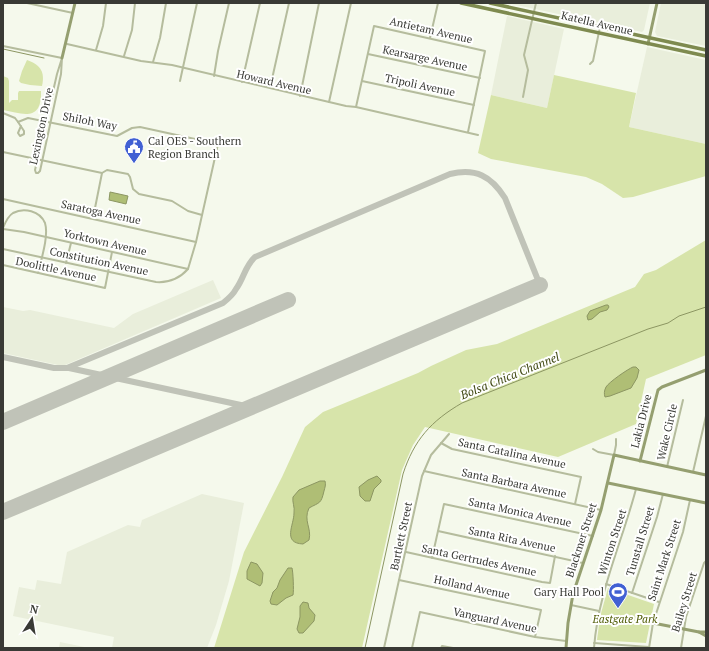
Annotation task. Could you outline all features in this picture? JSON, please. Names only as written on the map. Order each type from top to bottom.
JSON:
[{"type":"main road","name":"Katella Avenue","points":[[461,3],[706,56]]},
{"type":"main road","name":"Katella Avenue","points":[[490,3],[706,50]]},
{"type":"street","points":[[27,3],[73,13]]},
{"type":"street","name":"Lexington Drive","points":[[62,58],[61,74],[40,171],[36,173],[35,170],[57,74],[62,58],[67,44],[75,3]]},
{"type":"street","points":[[96,50],[103,26],[106,3]]},
{"type":"street","points":[[124,57],[132,30],[135,3]]},
{"type":"street","points":[[153,63],[160,38],[166,3]]},
{"type":"street","points":[[180,81],[197,3]]},
{"type":"street","points":[[214,76],[229,3]]},
{"type":"street","points":[[242,82],[260,3]]},
{"type":"street","points":[[270,88],[289,3]]},
{"type":"street","points":[[300,96],[320,3]]},
{"type":"street","points":[[329,102],[351,3]]},
{"type":"street","points":[[430,38],[438,3]]},
{"type":"street","points":[[522,97],[528,70],[524,55],[536,3]]},
{"type":"street","points":[[648,44],[657,3]]},
{"type":"street","name":"Antietam Avenue","points":[[368,54],[374,26],[485,51],[480,78]]},
{"type":"street","points":[[590,64],[593,61],[600,27]]},
{"type":"street","name":"Howard Avenue","points":[[67,44],[182,68],[300,96],[356,107],[478,135]]},
{"type":"street","points":[[3,46],[62,58]]},
{"type":"street","points":[[356,107],[368,54]]},
{"type":"street","name":"Kearsarge Avenue","points":[[368,54],[480,78]]},
{"type":"street","points":[[468,132],[480,78]]},
{"type":"street","name":"Tripoli Avenue","points":[[362,81],[474,105]]},
{"type":"street","points":[[3,117],[3,113],[15,118],[21,126]]},
{"type":"street","name":"Shiloh Way","points":[[18,122],[28,118],[117,136],[132,128],[140,127],[218,144],[203,215],[188,269]]},
{"type":"street","points":[[3,152],[102,173],[107,170],[128,174],[133,189],[140,194],[172,201],[188,211],[203,215]]},
{"type":"street","points":[[93,218],[102,173]]},
{"type":"street","name":"Saratoga Avenue","points":[[3,199],[196,242]]},
{"type":"street","points":[[30,211],[31,205]]},
{"type":"street","points":[[3,228],[5,222],[12,213],[19,210],[30,211],[38,214],[43,220],[46,227],[38,273]]},
{"type":"street","name":"Yorktown Avenue","points":[[3,228],[188,269]]},
{"type":"street","points":[[66,263],[71,243]]},
{"type":"street","name":"Constitution Avenue","points":[[3,249],[156,282],[164,282],[177,278],[184,274],[188,269]]},
{"type":"street","points":[[108,272],[112,252]]},
{"type":"street","name":"Doolittle Avenue","points":[[3,265],[105,288],[108,272]]},
{"type":"street","name":"Lakia Drive","points":[[640,461],[658,390],[662,387],[706,370]]},
{"type":"street","name":"Wake Circle","points":[[667,467],[683,400]]},
{"type":"street","points":[[693,472],[706,416]]},
{"type":"street","name":"Bartlett Street","points":[[384,648],[424,471],[431,456],[449,434]]},
{"type":"street","name":"Blackmer Street","points":[[566,648],[571,605],[583,563],[601,510],[614,456],[616,438]]},
{"type":"street","name":"Santa Catalina Avenue","points":[[441,443],[452,449],[581,477],[575,504]]},
{"type":"street","points":[[593,449],[598,452],[614,456],[706,475]]},
{"type":"street","name":"Santa Barbara Avenue","points":[[424,471],[601,510]]},
{"type":"street","points":[[608,482],[706,504]]},
{"type":"street","name":"Winton Street","points":[[594,648],[599,610],[606,584],[631,510],[636,488]]},
{"type":"street","name":"Tunstall Street","points":[[632,593],[657,518],[663,494]]},
{"type":"street","name":"Saint Mark Street","points":[[649,647],[653,623],[682,532],[690,500]]},
{"type":"street","name":"Santa Monica Avenue","points":[[438,531],[444,504],[592,536]]},
{"type":"street","points":[[432,558],[438,531]]},
{"type":"street","name":"Santa Rita Avenue","points":[[438,531],[583,563]]},
{"type":"street","name":"Santa Gertrudes Avenue","points":[[406,552],[550,583],[555,556]]},
{"type":"street","name":"Bailey Street","points":[[681,648],[683,629],[706,561]]},
{"type":"street","name":"Holland Avenue","points":[[399,580],[540,610],[535,637]]},
{"type":"street","points":[[606,584],[659,602]]},
{"type":"street","points":[[571,605],[599,610]]},
{"type":"street","name":"Vanguard Avenue","points":[[412,648],[420,612],[535,637],[566,641]]},
{"type":"street","points":[[653,623],[706,632]]},
{"type":"street","points":[[699,632],[706,636]]},
{"type":"street","points":[[594,643],[649,647]]},
{"type":"street","points":[[441,648],[442,646],[453,648]]},
{"type":"shaded area","points":[[507,3],[650,3],[644,30],[642,32]]},
{"type":"shaded area","points":[[661,3],[706,3],[706,46],[657,36],[655,32]]},
{"type":"shaded area","points":[[507,16],[564,29],[547,108],[491,95]]},
{"type":"shaded area","points":[[647,47],[706,60],[706,144],[629,127]]},
{"type":"shaded area","points":[[110,192],[128,196],[126,204],[109,200]]},
{"type":"shaded area","points":[[213,280],[221,298],[65,365],[58,365],[3,353],[3,307],[23,311],[30,310],[114,328],[133,314]]},
{"type":"shaded area","points":[[606,305],[609,307],[607,310],[600,312],[592,319],[588,320],[587,316],[590,311]]},
{"type":"shaded area","points":[[633,367],[636,367],[639,370],[637,378],[631,388],[605,397],[604,394],[606,387]]},
{"type":"shaded area","points":[[377,476],[381,482],[374,489],[370,501],[365,501],[360,496],[359,487],[368,480]]},
{"type":"shaded area","points":[[320,481],[325,481],[321,501],[309,508],[307,513],[310,536],[309,540],[303,544],[297,543],[291,537],[294,518],[293,497],[299,490]]},
{"type":"shaded area","points":[[202,494],[244,503],[229,581],[216,625],[207,648],[112,648],[114,637],[13,616],[19,587],[35,590],[37,580],[61,584],[67,552],[128,525],[140,527],[142,520]]},
{"type":"shaded area","points":[[251,562],[257,564],[263,573],[262,583],[260,586],[247,579],[247,571]]},
{"type":"shaded area","points":[[288,568],[292,568],[293,595],[277,605],[271,604],[270,601],[273,592],[277,588],[280,580]]},
{"type":"shaded area","points":[[303,602],[308,603],[309,608],[315,615],[314,621],[303,633],[299,633],[297,629],[300,617],[300,606]]},
{"type":"shaded area","points":[[60,642],[89,648],[59,648]]},
{"type":"green space","points":[[27,60],[36,64],[41,70],[43,77],[42,86],[30,85],[19,81]]},
{"type":"green space","points":[[554,75],[636,93],[629,127],[706,144],[706,176],[633,197],[623,198],[602,184],[586,177],[491,159],[478,153],[491,95],[547,108]]},
{"type":"green space","points":[[3,76],[8,78],[9,81],[9,103],[12,100],[18,100],[19,91],[41,91],[38,108],[35,112],[24,114],[3,110]]},
{"type":"green space","points":[[706,240],[706,355],[646,379],[636,424],[558,457],[425,427],[413,445],[402,470],[362,648],[214,648],[244,552],[282,477],[305,427],[323,412],[418,373],[466,350],[497,344],[635,287],[644,274],[656,270]]},
{"type":"green space","name":"Eastgate Park","points":[[608,588],[654,604],[646,643],[597,640],[600,617]]},
{"type":"waterway","points":[[3,49],[44,58]]},
{"type":"waterway","name":"Bolsa Chica Channel","points":[[365,648],[403,474],[412,451],[425,432],[441,417],[462,403],[648,329],[668,323],[679,316],[706,307]]},
{"type":"taxiway","points":[[3,357],[54,368],[67,368],[223,303],[239,285],[249,264],[255,257],[450,174],[459,172],[475,173],[482,176],[488,179],[500,190],[505,198],[540,285]]},
{"type":"taxiway","points":[[69,368],[250,407]]},
{"type":"runway","points":[[3,512],[540,285]]},
{"type":"runway","points":[[3,422],[288,300]]},
{"type":"place","name":"Cal OES - Southern Region Branch","points":[[134,164]]},
{"type":"place","name":"Gary Hall Pool","points":[[618,609]]}]
